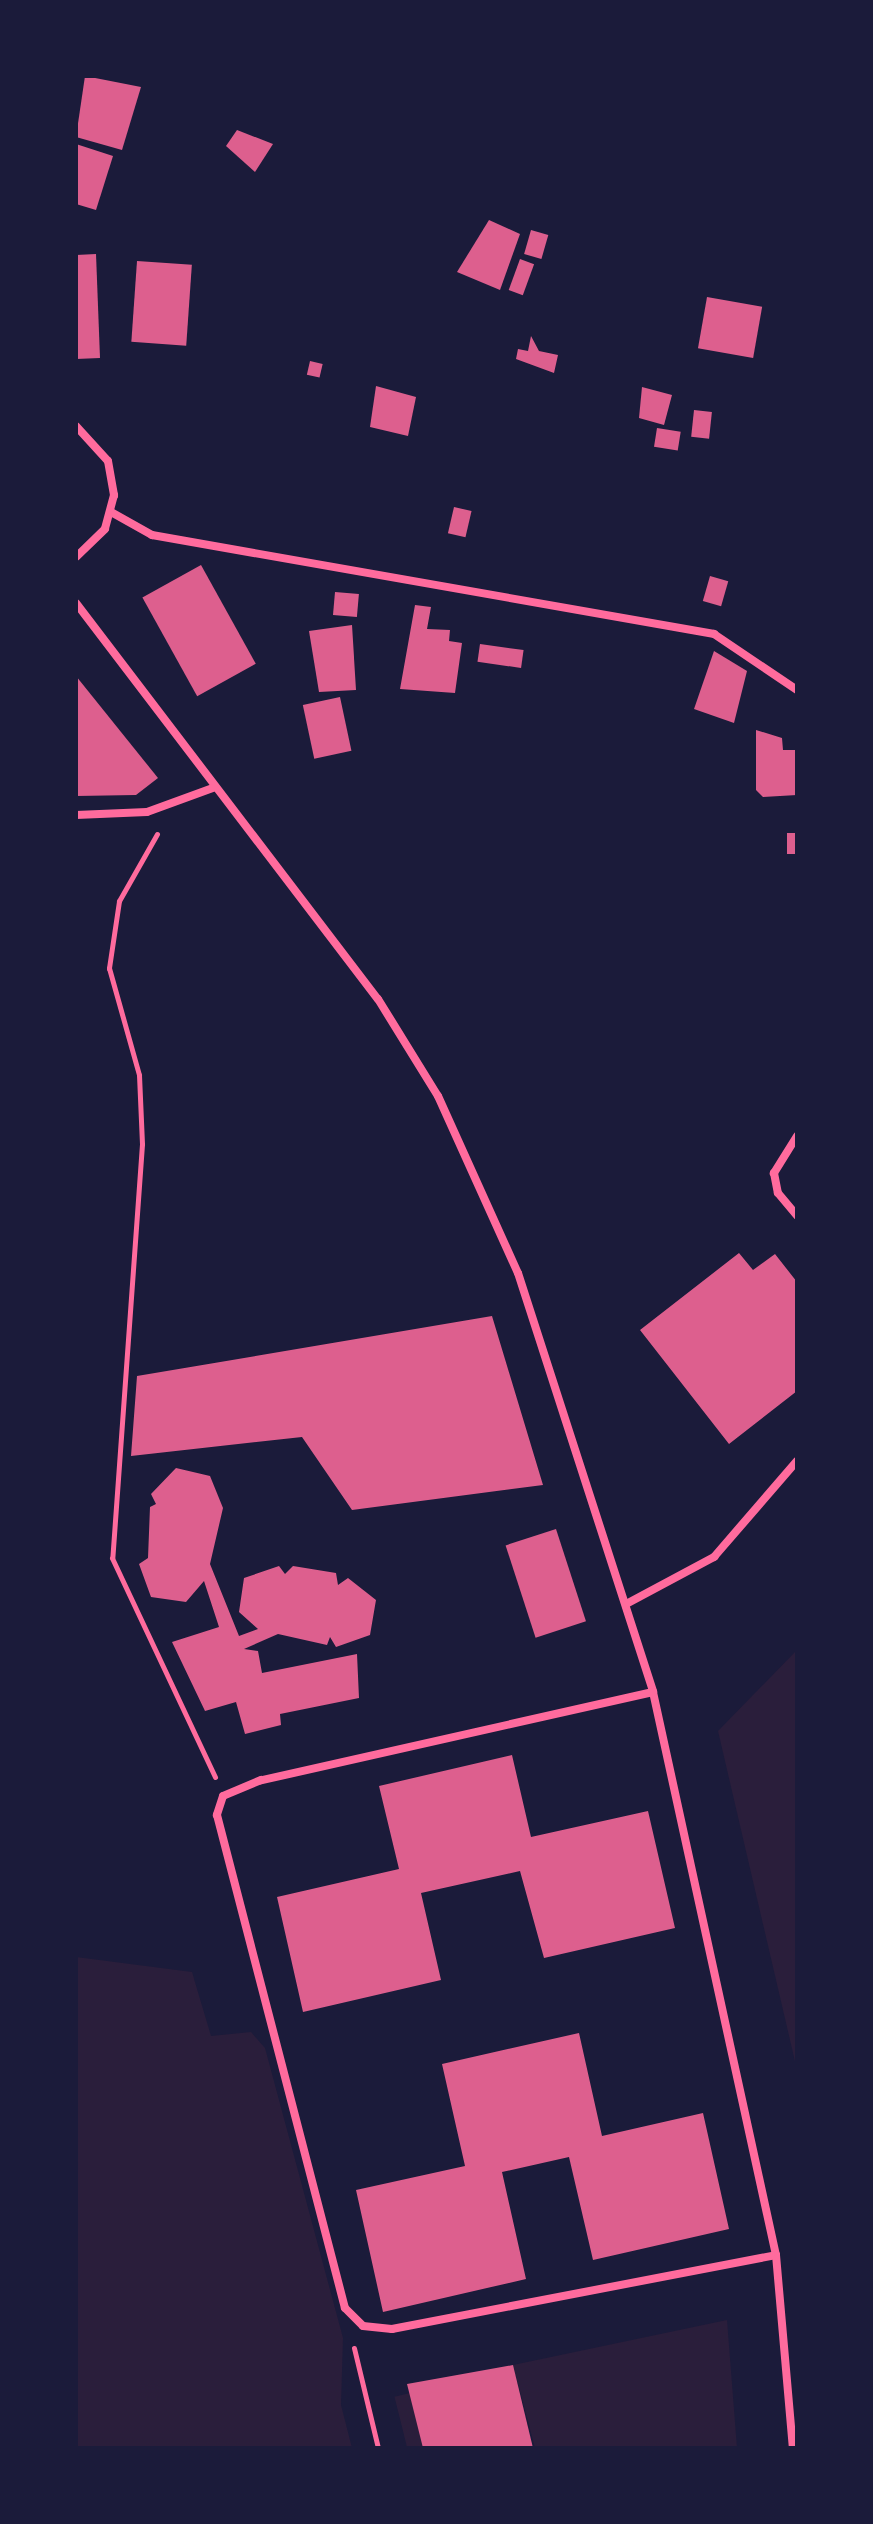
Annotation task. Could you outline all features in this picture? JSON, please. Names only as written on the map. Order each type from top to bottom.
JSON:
[{"type":"street","points":[[76,426],[108,461],[111,512],[94,543],[76,557]]},
{"type":"street","points":[[111,512],[152,535],[714,634],[797,690]]},
{"type":"street","points":[[76,603],[213,788],[378,999],[438,1096],[518,1273],[628,1603],[653,1692],[776,2255],[793,2448]]},
{"type":"street","points":[[76,815],[147,812],[213,788]]},
{"type":"street","points":[[797,1136],[774,1173],[778,1193],[797,1216]]},
{"type":"street","points":[[628,1603],[714,1557],[797,1461]]},
{"type":"street","points":[[653,1692],[261,1780],[223,1796],[217,1815],[345,2308],[363,2326],[392,2329],[776,2255]]},
{"type":"path","points":[[175,802],[119,901],[109,968],[139,1075],[142,1144],[112,1558],[223,1796]]},
{"type":"path","points":[[345,2308],[378,2448]]},
{"type":"shaded area","points":[[797,1650],[797,2070],[718,1731]]},
{"type":"shaded area","points":[[76,1957],[192,1972],[211,2036],[251,2032],[265,2048],[343,2338],[341,2405],[352,2448],[76,2448]]},
{"type":"shaded area","points":[[727,2320],[737,2448],[535,2448],[513,2365]]},
{"type":"shaded area","points":[[410,2393],[424,2448],[407,2448],[394,2397]]},
{"type":"building","points":[[85,76],[141,87],[122,150],[76,137]]},
{"type":"building","points":[[237,130],[273,144],[255,172],[226,146]]},
{"type":"building","points":[[76,144],[113,156],[96,210],[76,204]]},
{"type":"building","points":[[489,220],[520,234],[500,290],[457,272]]},
{"type":"building","points":[[531,230],[548,235],[541,259],[524,254]]},
{"type":"building","points":[[96,254],[100,358],[76,359],[76,255]]},
{"type":"building","points":[[520,259],[534,264],[523,295],[509,290]]},
{"type":"building","points":[[137,261],[192,265],[186,346],[131,342]]},
{"type":"building","points":[[707,297],[762,307],[753,358],[698,348]]},
{"type":"building","points":[[531,336],[539,351],[558,355],[554,373],[516,359],[518,349],[528,351]]},
{"type":"building","points":[[310,361],[323,364],[320,378],[307,375]]},
{"type":"building","points":[[376,386],[416,397],[408,436],[370,427]]},
{"type":"building","points":[[642,387],[672,395],[664,425],[639,418]]},
{"type":"building","points":[[694,410],[712,412],[709,439],[691,437]]},
{"type":"building","points":[[657,428],[681,432],[678,451],[654,447]]},
{"type":"building","points":[[454,507],[472,511],[465,537],[448,533]]},
{"type":"building","points":[[201,565],[256,664],[197,696],[142,597]]},
{"type":"building","points":[[710,576],[728,581],[721,606],[703,601]]},
{"type":"building","points":[[335,592],[359,594],[357,617],[333,615]]},
{"type":"building","points":[[415,605],[431,607],[427,629],[450,630],[449,641],[462,643],[455,693],[400,689]]},
{"type":"building","points":[[352,625],[356,690],[319,692],[309,631]]},
{"type":"building","points":[[480,644],[524,650],[521,668],[477,662]]},
{"type":"building","points":[[714,651],[747,671],[734,723],[694,709]]},
{"type":"building","points":[[76,676],[158,778],[136,795],[76,796]]},
{"type":"building","points":[[340,697],[351,751],[314,759],[303,705]]},
{"type":"building","points":[[756,730],[782,738],[783,750],[797,750],[797,795],[763,797],[756,790]]},
{"type":"building","points":[[787,833],[797,833],[797,854],[787,854]]},
{"type":"building","points":[[739,1253],[753,1270],[775,1254],[797,1282],[797,1391],[729,1444],[640,1330]]},
{"type":"building","points":[[492,1316],[543,1485],[352,1510],[302,1437],[131,1456],[137,1376]]},
{"type":"building","points":[[176,1468],[210,1476],[223,1508],[210,1564],[239,1636],[258,1629],[239,1612],[244,1578],[279,1566],[285,1574],[293,1566],[336,1573],[338,1585],[348,1578],[376,1600],[370,1635],[336,1647],[330,1637],[327,1645],[278,1634],[244,1649],[258,1651],[262,1673],[357,1654],[359,1698],[280,1714],[281,1725],[245,1734],[236,1702],[205,1711],[172,1642],[219,1627],[204,1581],[186,1602],[151,1597],[139,1564],[148,1558],[150,1507],[156,1504],[151,1494]]},
{"type":"building","points":[[556,1529],[586,1621],[536,1638],[506,1545]]},
{"type":"building","points":[[512,1755],[531,1837],[648,1811],[675,1928],[544,1958],[520,1871],[421,1893],[441,1980],[303,2012],[277,1897],[399,1869],[379,1786]]},
{"type":"building","points":[[579,2033],[602,2136],[703,2113],[729,2229],[593,2260],[569,2157],[502,2172],[526,2279],[383,2312],[356,2190],[465,2166],[442,2064]]},
{"type":"building","points":[[513,2365],[533,2448],[423,2448],[407,2384]]}]
